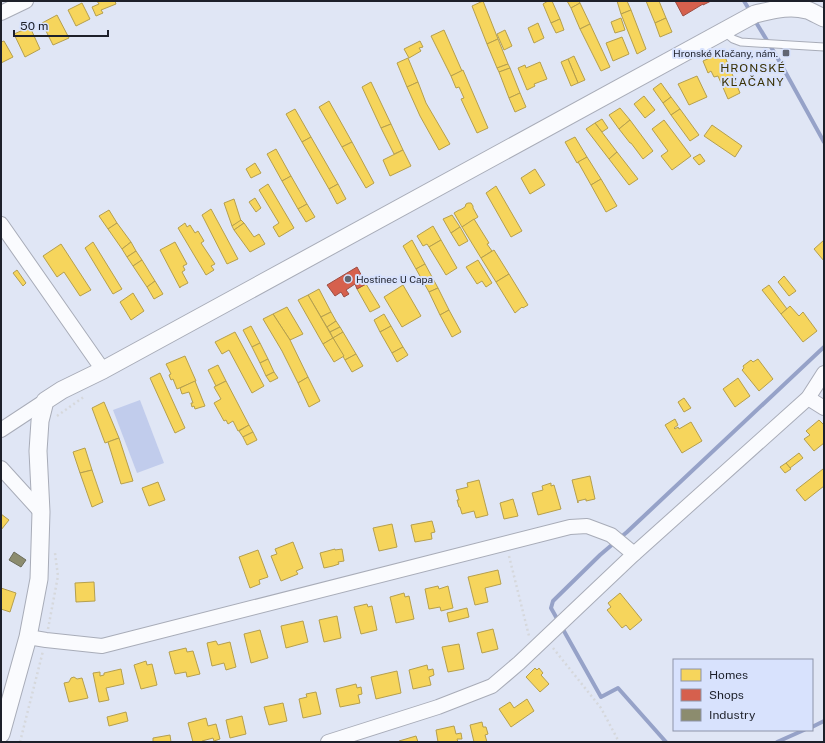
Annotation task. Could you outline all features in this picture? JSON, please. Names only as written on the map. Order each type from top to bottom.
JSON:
[{"type":"street","points":[[1,13],[26,1]]},
{"type":"street","points":[[1,430],[62,390],[102,370],[723,30],[747,18],[792,4],[824,18]]},
{"type":"street","points":[[1,224],[102,370]]},
{"type":"street","points":[[328,742],[438,707],[492,686],[545,639],[634,554],[808,398],[824,373]]},
{"type":"street","points":[[808,398],[824,408]]},
{"type":"street","points":[[1,734],[28,637],[39,579],[41,512],[38,451],[40,421],[45,400]]},
{"type":"street","points":[[1,468],[41,512]]},
{"type":"street","points":[[28,637],[102,646],[570,527],[587,526],[611,535],[634,554]]},
{"type":"lane","points":[[723,30],[733,39],[741,42],[824,47]]},
{"type":"path","points":[[506,543],[533,650]]},
{"type":"path","points":[[545,639],[601,708],[619,742]]},
{"type":"shaded area","points":[[140,400],[164,463],[137,473],[113,410]]},
{"type":"building: Homes","points":[[97,1],[115,1],[116,4],[101,10],[103,13],[96,16],[92,7],[99,4]]},
{"type":"building: Homes","points":[[483,1],[498,39],[487,44],[472,6]]},
{"type":"building: Homes","points":[[548,1],[552,1],[560,19],[551,23],[543,4]]},
{"type":"building: Homes","points":[[567,1],[579,1],[580,3],[571,8]]},
{"type":"building: Homes","points":[[617,1],[627,1],[631,10],[621,14]]},
{"type":"building: Homes","points":[[646,1],[659,1],[666,18],[655,23]]},
{"type":"building: Homes","points":[[82,3],[90,19],[76,26],[68,10]]},
{"type":"building: Homes","points":[[580,3],[590,24],[580,29],[571,8]]},
{"type":"building: Homes","points":[[631,10],[646,49],[637,54],[621,14]]},
{"type":"building: Homes","points":[[57,15],[69,38],[53,45],[42,23]]},
{"type":"building: Homes","points":[[621,18],[625,30],[615,33],[611,22]]},
{"type":"building: Homes","points":[[666,18],[672,32],[660,37],[655,23]]},
{"type":"building: Homes","points":[[560,19],[564,30],[556,33],[551,23]]},
{"type":"building: Homes","points":[[538,23],[544,38],[534,43],[528,28]]},
{"type":"building: Homes","points":[[590,24],[610,67],[601,71],[580,29]]},
{"type":"building: Homes","points":[[30,27],[40,49],[25,57],[14,34]]},
{"type":"building: Homes","points":[[444,30],[462,71],[451,76],[431,36]]},
{"type":"building: Homes","points":[[505,30],[512,46],[504,50],[497,34]]},
{"type":"building: Homes","points":[[622,37],[629,54],[613,61],[606,43]]},
{"type":"building: Homes","points":[[498,39],[508,64],[497,68],[487,44]]},
{"type":"building: Homes","points":[[4,41],[13,57],[1,63],[1,42]]},
{"type":"building: Homes","points":[[420,41],[423,47],[419,48],[421,51],[409,58],[404,49]]},
{"type":"building: Homes","points":[[723,52],[740,93],[728,99],[718,76],[714,77],[711,71],[708,73],[703,61]]},
{"type":"building: Homes","points":[[574,56],[585,80],[578,83],[568,59]]},
{"type":"building: Homes","points":[[408,58],[418,82],[407,87],[397,63]]},
{"type":"building: Homes","points":[[568,59],[578,83],[571,86],[561,62]]},
{"type":"building: Homes","points":[[540,62],[547,79],[534,84],[535,86],[527,90],[518,68],[525,65],[526,68]]},
{"type":"building: Homes","points":[[508,64],[510,68],[499,72],[497,68]]},
{"type":"building: Homes","points":[[510,68],[520,93],[509,98],[499,72]]},
{"type":"building: Homes","points":[[463,70],[488,128],[477,133],[461,99],[464,98],[459,87],[456,88],[451,76]]},
{"type":"building: Homes","points":[[697,76],[707,97],[689,105],[678,84]]},
{"type":"building: Homes","points":[[371,82],[391,124],[381,128],[362,87]]},
{"type":"building: Homes","points":[[418,82],[426,103],[450,144],[439,150],[420,116],[407,87]]},
{"type":"building: Homes","points":[[661,83],[671,97],[663,103],[653,89]]},
{"type":"building: Homes","points":[[520,93],[526,107],[515,112],[509,98]]},
{"type":"building: Homes","points":[[644,96],[655,110],[645,118],[634,104]]},
{"type":"building: Homes","points":[[671,97],[680,109],[671,115],[663,103]]},
{"type":"building: Homes","points":[[329,101],[352,142],[342,147],[319,107]]},
{"type":"building: Homes","points":[[620,108],[630,120],[619,129],[609,115]]},
{"type":"building: Homes","points":[[295,109],[311,137],[302,142],[286,114]]},
{"type":"building: Homes","points":[[680,109],[699,135],[690,141],[671,115]]},
{"type":"building: Homes","points":[[602,119],[608,128],[602,132],[595,123]]},
{"type":"building: Homes","points":[[630,120],[653,151],[643,159],[619,129]]},
{"type":"building: Homes","points":[[664,120],[691,156],[672,170],[661,156],[668,151],[652,129]]},
{"type":"building: Homes","points":[[595,123],[617,152],[609,159],[586,129]]},
{"type":"building: Homes","points":[[391,124],[403,150],[394,154],[381,128]]},
{"type":"building: Homes","points":[[712,125],[742,146],[735,157],[704,136]]},
{"type":"building: Homes","points":[[311,137],[338,184],[329,189],[302,142]]},
{"type":"building: Homes","points":[[575,137],[587,157],[577,163],[565,142]]},
{"type":"building: Homes","points":[[352,142],[374,183],[366,188],[342,147]]},
{"type":"building: Homes","points":[[276,149],[291,176],[282,181],[267,154]]},
{"type":"building: Homes","points":[[403,150],[411,166],[390,176],[383,160]]},
{"type":"building: Homes","points":[[617,152],[638,179],[629,185],[609,159]]},
{"type":"building: Homes","points":[[700,154],[705,161],[699,165],[693,158]]},
{"type":"building: Homes","points":[[587,157],[601,179],[591,185],[578,162]]},
{"type":"building: Homes","points":[[255,163],[261,173],[251,178],[246,169]]},
{"type":"building: Homes","points":[[535,169],[545,185],[530,194],[521,178]]},
{"type":"building: Homes","points":[[291,176],[307,204],[298,209],[282,181]]},
{"type":"building: Homes","points":[[601,179],[617,206],[606,212],[591,185]]},
{"type":"building: Homes","points":[[268,184],[294,228],[279,237],[273,227],[279,223],[259,190]]},
{"type":"building: Homes","points":[[338,184],[346,199],[337,204],[329,189]]},
{"type":"building: Homes","points":[[496,186],[522,231],[511,237],[486,193]]},
{"type":"building: Homes","points":[[255,198],[261,208],[256,212],[249,202]]},
{"type":"building: Homes","points":[[234,199],[241,221],[232,226],[224,203]]},
{"type":"building: Homes","points":[[468,203],[471,203],[478,217],[462,227],[454,213],[465,207]]},
{"type":"building: Homes","points":[[307,204],[315,217],[306,222],[298,209]]},
{"type":"building: Homes","points":[[211,209],[238,259],[227,264],[202,215]]},
{"type":"building: Homes","points":[[109,210],[117,223],[108,229],[99,216]]},
{"type":"building: Homes","points":[[452,215],[460,227],[451,233],[443,219]]},
{"type":"building: Homes","points":[[474,219],[489,243],[487,244],[492,251],[481,258],[462,227]]},
{"type":"building: Homes","points":[[241,220],[244,223],[234,230],[232,226]]},
{"type":"building: Homes","points":[[117,223],[131,242],[122,249],[108,229]]},
{"type":"building: Homes","points":[[185,223],[187,227],[190,225],[195,233],[198,231],[204,241],[201,243],[215,264],[211,266],[214,270],[206,275],[178,228]]},
{"type":"building: Homes","points":[[244,223],[254,237],[259,234],[265,244],[250,252],[234,230]]},
{"type":"building: Homes","points":[[433,226],[441,240],[429,247],[427,244],[423,246],[417,236]]},
{"type":"building: Homes","points":[[460,227],[468,241],[459,246],[451,233]]},
{"type":"building: Homes","points":[[412,240],[425,264],[416,269],[403,246]]},
{"type":"building: Homes","points":[[441,240],[457,268],[446,275],[429,247]]},
{"type":"building: Homes","points":[[824,240],[824,261],[814,249]]},
{"type":"building: Homes","points":[[93,242],[122,289],[113,294],[85,248]]},
{"type":"building: Homes","points":[[131,242],[136,251],[127,257],[122,249]]},
{"type":"building: Homes","points":[[175,242],[187,264],[183,266],[185,270],[182,272],[188,283],[180,288],[160,250]]},
{"type":"building: Homes","points":[[61,244],[91,290],[80,296],[64,272],[57,277],[43,256]]},
{"type":"building: Homes","points":[[494,250],[509,274],[496,282],[481,258]]},
{"type":"building: Homes","points":[[136,251],[142,260],[133,266],[127,257]]},
{"type":"building: Homes","points":[[142,260],[155,281],[147,287],[133,266]]},
{"type":"building: Homes","points":[[478,260],[492,283],[486,287],[482,281],[477,284],[466,267]]},
{"type":"building: Homes","points":[[425,264],[438,288],[429,292],[416,269]]},
{"type":"building: Homes","points":[[17,270],[26,283],[23,286],[13,273]]},
{"type":"building: Homes","points":[[509,274],[528,305],[523,308],[522,307],[515,313],[496,282]]},
{"type":"building: Homes","points":[[784,276],[796,291],[789,296],[778,282]]},
{"type":"building: Homes","points":[[155,281],[163,294],[154,299],[147,287]]},
{"type":"building: Homes","points":[[366,284],[380,307],[370,312],[357,289]]},
{"type":"building: Homes","points":[[403,285],[421,316],[402,327],[384,297]]},
{"type":"building: Homes","points":[[769,285],[787,309],[781,314],[762,290]]},
{"type":"building: Homes","points":[[438,288],[449,310],[440,315],[429,292]]},
{"type":"building: Homes","points":[[319,289],[331,312],[321,317],[308,295]]},
{"type":"building: Homes","points":[[133,293],[144,311],[131,320],[120,302]]},
{"type":"building: Homes","points":[[308,295],[333,338],[323,344],[298,300]]},
{"type":"building: Homes","points":[[790,306],[799,316],[803,312],[817,331],[803,342],[781,314]]},
{"type":"building: Homes","points":[[287,307],[303,334],[290,340],[273,314]]},
{"type":"building: Homes","points":[[449,310],[461,332],[452,337],[440,315]]},
{"type":"building: Homes","points":[[331,312],[336,321],[327,327],[321,317]]},
{"type":"building: Homes","points":[[273,314],[290,340],[308,377],[298,383],[282,351],[263,319]]},
{"type":"building: Homes","points":[[384,314],[391,326],[380,332],[374,320]]},
{"type":"building: Homes","points":[[336,321],[340,327],[330,332],[327,327]]},
{"type":"building: Homes","points":[[251,326],[260,343],[252,347],[243,330]]},
{"type":"building: Homes","points":[[391,326],[403,347],[392,353],[380,332]]},
{"type":"building: Homes","points":[[340,327],[343,332],[333,338],[330,332]]},
{"type":"building: Homes","points":[[235,332],[264,386],[252,393],[229,350],[222,354],[215,342]]},
{"type":"building: Homes","points":[[343,332],[356,354],[345,360],[333,338]]},
{"type":"building: Homes","points":[[333,338],[344,356],[334,362],[323,344]]},
{"type":"building: Homes","points":[[260,343],[268,359],[260,363],[252,347]]},
{"type":"building: Homes","points":[[403,347],[408,355],[397,362],[392,353]]},
{"type":"building: Homes","points":[[356,354],[363,366],[352,372],[345,360]]},
{"type":"building: Homes","points":[[185,356],[196,381],[177,389],[173,379],[171,380],[169,375],[171,374],[166,364]]},
{"type":"building: Homes","points":[[268,359],[274,372],[266,376],[260,363]]},
{"type":"building: Homes","points":[[758,359],[773,379],[759,391],[742,370],[744,368],[743,366],[751,360],[753,362]]},
{"type":"building: Homes","points":[[218,365],[226,381],[216,386],[208,370]]},
{"type":"building: Homes","points":[[274,372],[278,378],[270,382],[266,376]]},
{"type":"building: Homes","points":[[160,373],[185,428],[175,433],[150,378]]},
{"type":"building: Homes","points":[[308,377],[320,401],[309,407],[298,383]]},
{"type":"building: Homes","points":[[738,378],[750,396],[735,407],[723,389]]},
{"type":"building: Homes","points":[[195,381],[205,406],[195,409],[194,406],[192,407],[191,403],[193,403],[189,392],[182,394],[180,388]]},
{"type":"building: Homes","points":[[226,381],[249,425],[238,431],[233,421],[228,424],[226,420],[224,421],[214,403],[221,399],[214,387]]},
{"type":"building: Homes","points":[[684,398],[691,408],[684,412],[678,402]]},
{"type":"building: Homes","points":[[104,402],[119,438],[105,443],[92,408]]},
{"type":"building: Homes","points":[[675,419],[678,425],[674,428],[675,429],[678,427],[679,429],[691,422],[702,441],[682,453],[665,425]]},
{"type":"building: Homes","points":[[819,420],[824,425],[824,443],[814,451],[804,439],[810,435],[806,431]]},
{"type":"building: Homes","points":[[249,425],[253,432],[243,437],[239,431]]},
{"type":"building: Homes","points":[[253,432],[257,440],[247,445],[243,437]]},
{"type":"building: Homes","points":[[119,438],[133,481],[121,484],[108,442]]},
{"type":"building: Homes","points":[[85,448],[92,470],[80,473],[73,452]]},
{"type":"building: Homes","points":[[799,453],[803,458],[790,468],[786,463]]},
{"type":"building: Homes","points":[[786,463],[791,469],[785,473],[780,467]]},
{"type":"building: Homes","points":[[823,469],[824,486],[805,501],[796,490]]},
{"type":"building: Homes","points":[[92,470],[103,502],[92,507],[80,473]]},
{"type":"building: Homes","points":[[590,476],[595,499],[586,501],[586,499],[578,501],[578,503],[572,480]]},
{"type":"building: Homes","points":[[479,480],[488,515],[476,518],[474,511],[462,514],[457,500],[459,500],[456,490],[468,487],[467,483]]},
{"type":"building: Homes","points":[[158,482],[165,500],[149,506],[142,488]]},
{"type":"building: Homes","points":[[551,483],[551,486],[554,485],[561,509],[538,515],[532,493],[543,490],[542,486]]},
{"type":"building: Homes","points":[[513,499],[518,516],[504,519],[500,503]]},
{"type":"building: Homes","points":[[1,514],[9,520],[1,530]]},
{"type":"building: Homes","points":[[432,521],[435,532],[431,533],[432,539],[415,542],[411,525]]},
{"type":"building: Homes","points":[[392,524],[397,547],[379,551],[373,528]]},
{"type":"building: Homes","points":[[293,542],[303,568],[296,571],[298,574],[281,581],[271,556],[277,554],[275,549]]},
{"type":"building: Homes","points":[[335,549],[342,549],[344,561],[324,568],[320,553]]},
{"type":"building: Homes","points":[[258,550],[268,577],[259,580],[260,584],[250,588],[239,557]]},
{"type":"building: Homes","points":[[498,570],[501,584],[485,588],[488,602],[475,605],[468,577]]},
{"type":"building: Homes","points":[[94,582],[95,601],[76,602],[75,583]]},
{"type":"building: Homes","points":[[438,586],[439,589],[448,586],[453,608],[441,611],[440,607],[429,609],[425,589]]},
{"type":"building: Homes","points":[[1,588],[16,593],[10,612],[1,609]]},
{"type":"building: Homes","points":[[404,593],[405,597],[409,596],[414,619],[396,623],[390,597]]},
{"type":"building: Homes","points":[[620,593],[642,620],[630,630],[626,625],[622,628],[607,610],[611,607],[608,603]]},
{"type":"building: Homes","points":[[367,604],[368,607],[372,606],[377,630],[361,634],[354,607]]},
{"type":"building: Homes","points":[[467,608],[469,617],[449,622],[447,613]]},
{"type":"building: Homes","points":[[337,616],[341,638],[324,642],[319,620]]},
{"type":"building: Homes","points":[[303,621],[308,642],[286,648],[281,626]]},
{"type":"building: Homes","points":[[493,629],[498,649],[482,653],[477,633]]},
{"type":"building: Homes","points":[[260,630],[268,658],[251,663],[244,634]]},
{"type":"building: Homes","points":[[216,641],[218,645],[230,642],[236,667],[226,670],[224,663],[212,666],[207,643]]},
{"type":"building: Homes","points":[[459,644],[464,669],[448,672],[442,647]]},
{"type":"building: Homes","points":[[186,648],[187,652],[193,651],[200,674],[187,677],[186,672],[175,674],[169,652]]},
{"type":"building: Homes","points":[[146,661],[147,665],[152,664],[157,685],[141,689],[134,665]]},
{"type":"building: Homes","points":[[427,665],[428,670],[433,669],[434,675],[429,677],[431,685],[413,689],[409,670]]},
{"type":"building: Homes","points":[[535,668],[537,670],[539,668],[543,673],[541,675],[549,684],[540,692],[526,677]]},
{"type":"building: Homes","points":[[121,669],[124,684],[106,688],[109,700],[99,702],[93,673],[100,672],[100,676],[104,675],[104,673]]},
{"type":"building: Homes","points":[[397,671],[401,693],[376,699],[371,677]]},
{"type":"building: Homes","points":[[74,677],[77,679],[82,678],[88,698],[69,702],[64,683],[69,682],[71,678]]},
{"type":"building: Homes","points":[[356,684],[357,688],[361,687],[362,694],[358,695],[360,703],[340,707],[336,689]]},
{"type":"building: Homes","points":[[316,692],[321,714],[303,718],[299,699],[307,697],[306,694]]},
{"type":"building: Homes","points":[[527,699],[534,711],[511,727],[499,709],[510,702],[514,708]]},
{"type":"building: Homes","points":[[283,703],[287,721],[269,725],[264,707]]},
{"type":"building: Homes","points":[[126,712],[128,721],[109,726],[107,717]]},
{"type":"building: Homes","points":[[242,716],[246,734],[230,738],[226,720]]},
{"type":"building: Homes","points":[[206,718],[208,726],[216,724],[220,739],[214,741],[213,738],[202,742],[193,742],[188,723]]},
{"type":"building: Homes","points":[[482,722],[483,727],[486,727],[488,734],[485,735],[487,742],[474,742],[470,725]]},
{"type":"building: Homes","points":[[454,726],[456,734],[461,733],[462,739],[457,739],[458,742],[438,742],[436,730]]},
{"type":"building: Homes","points":[[170,735],[171,742],[153,742],[153,738]]},
{"type":"building: Homes","points":[[416,736],[418,742],[399,742],[399,741]]},
{"type":"building: Shops","points":[[675,1],[711,1],[683,16]]},
{"type":"building: Shops","points":[[357,267],[366,284],[357,289],[355,284],[346,290],[349,294],[344,297],[341,292],[335,296],[327,285]]},
{"type":"building: Industry","points":[[14,552],[26,560],[21,567],[9,560]]},
{"type":"waterway","points":[[744,1],[750,11]]},
{"type":"waterway","points":[[754,19],[824,142]]},
{"type":"waterway","points":[[666,742],[618,688],[601,697],[551,608],[553,601],[600,555],[627,532],[824,347]]},
{"type":"waterway","points":[[813,726],[824,721]]},
{"type":"waterway","points":[[777,742],[802,731]]},
{"type":"place","name":"Hronské Kľačany, nám.","points":[[786,53]]},
{"type":"place","name":"Hostinec U Capa","points":[[348,279]]},
{"type":"district","name":"HRONSKÉ KĽAČANY","points":[[753,75]]}]
